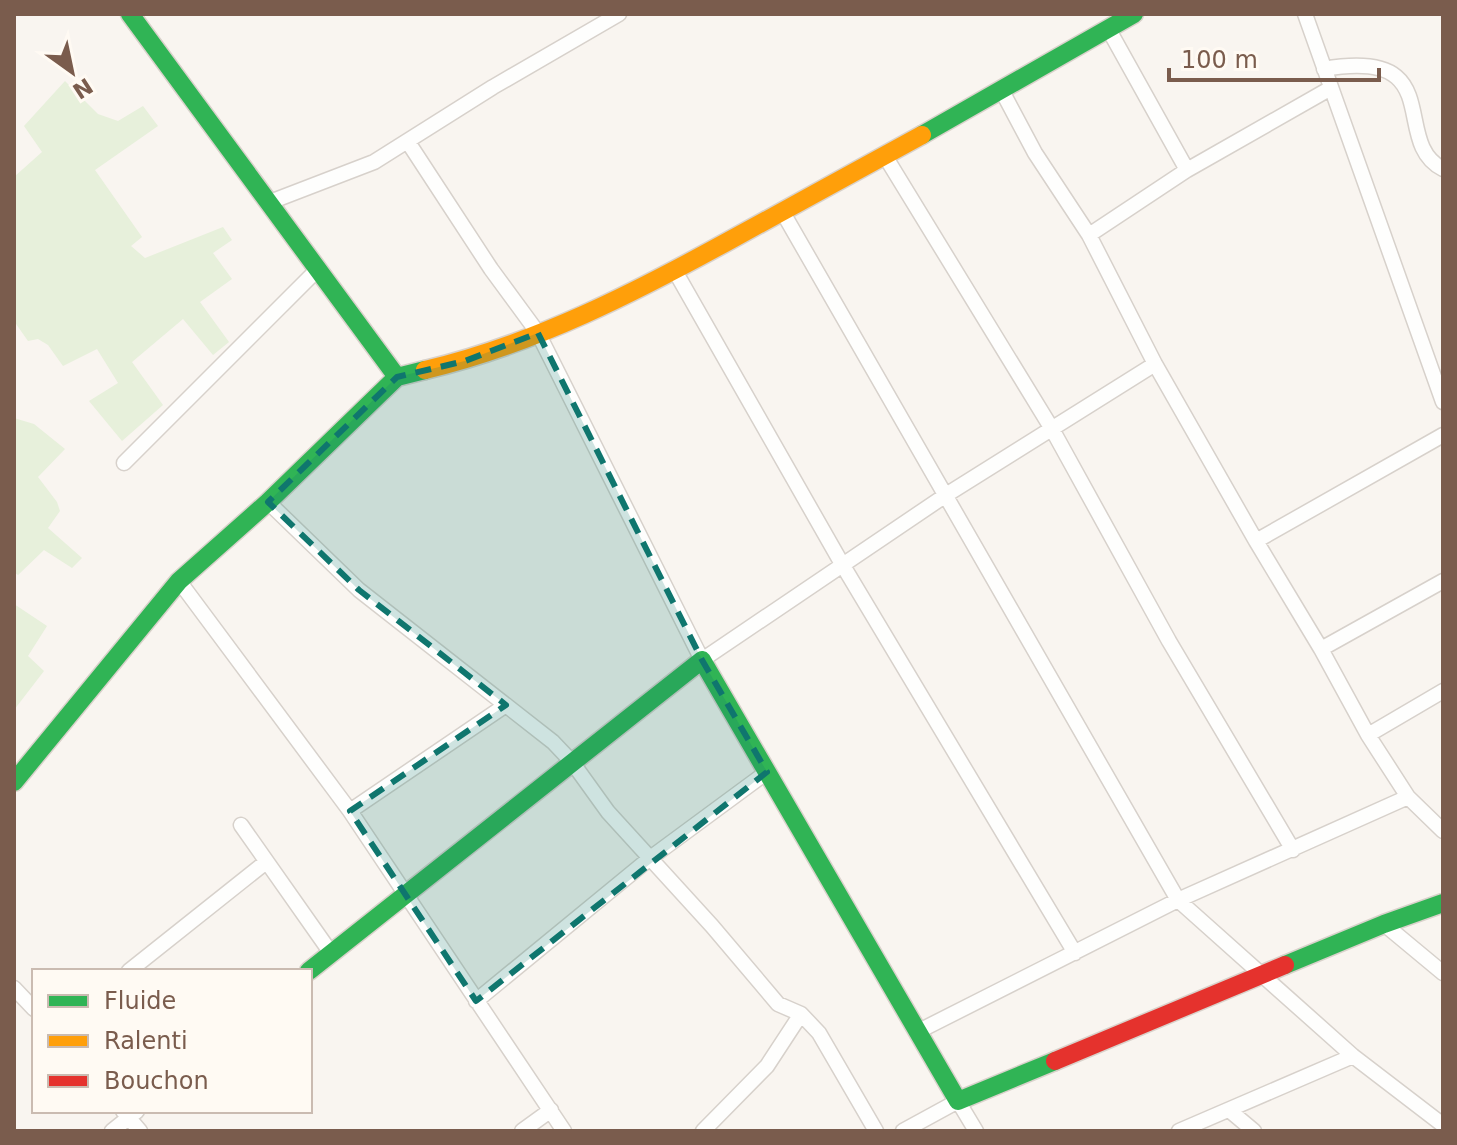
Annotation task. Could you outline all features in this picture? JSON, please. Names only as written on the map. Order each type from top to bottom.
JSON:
[{"type":"street","points":[[130,14],[397,377]]},
{"type":"street","points":[[270,202],[374,162],[493,87],[619,14]]},
{"type":"street","points":[[14,782],[179,581],[268,502],[397,377],[465,361],[607,305],[885,156],[1134,14]]},
{"type":"street","points":[[1305,14],[1443,402]]},
{"type":"street","points":[[1109,30],[1187,170]]},
{"type":"street","points":[[1324,69],[1360,64],[1390,72],[1411,101],[1423,146],[1443,169]]},
{"type":"street","points":[[1089,235],[1187,170],[1331,88]]},
{"type":"street","points":[[1002,91],[1035,153],[1089,235],[1155,364],[1368,735],[1408,797],[1443,831]]},
{"type":"street","points":[[408,142],[491,269],[538,333],[702,660],[976,1131]]},
{"type":"street","points":[[885,156],[1052,429],[1169,641],[1293,850]]},
{"type":"street","points":[[782,211],[1178,900],[1353,1056],[1443,1125]]},
{"type":"street","points":[[124,463],[318,269]]},
{"type":"street","points":[[675,271],[842,564],[1075,953]]},
{"type":"street","points":[[311,969],[702,660],[946,495],[1155,364]]},
{"type":"street","points":[[1256,541],[1443,435]]},
{"type":"street","points":[[268,502],[359,590],[553,742],[572,762],[608,812],[778,1004],[801,1014],[819,1033],[876,1131]]},
{"type":"street","points":[[179,581],[350,811],[564,1131]]},
{"type":"street","points":[[1321,649],[1443,581]]},
{"type":"street","points":[[1368,735],[1443,691]]},
{"type":"street","points":[[350,811],[506,705]]},
{"type":"street","points":[[476,1001],[649,859],[767,772]]},
{"type":"street","points":[[919,1031],[1178,900],[1408,797]]},
{"type":"street","points":[[241,825],[331,953]]},
{"type":"street","points":[[132,969],[266,862]]},
{"type":"street","points":[[903,1131],[958,1101],[1384,924],[1443,903]]},
{"type":"street","points":[[1384,924],[1443,973]]},
{"type":"street","points":[[14,988],[32,1007]]},
{"type":"street","points":[[703,1131],[722,1124],[767,1066],[801,1014]]},
{"type":"street","points":[[1179,1131],[1353,1056]]},
{"type":"street","points":[[522,1131],[551,1110]]},
{"type":"street","points":[[1229,1110],[1254,1131]]},
{"type":"street","points":[[112,1131],[129,1113],[140,1131]]},
{"type":"highlighted area","points":[[538,333],[702,660],[767,772],[476,1001],[350,811],[506,705],[359,590],[268,502],[397,377],[465,361]]},
{"type":"green space","points":[[65,81],[98,114],[118,121],[143,106],[158,126],[95,170],[142,237],[131,246],[145,258],[223,227],[232,240],[213,253],[232,279],[200,302],[229,342],[213,355],[183,319],[132,362],[163,405],[122,441],[89,401],[118,383],[97,349],[63,366],[48,345],[38,339],[28,341],[14,321],[14,177],[42,152],[24,126]]},
{"type":"green space","points":[[14,418],[34,424],[65,449],[38,477],[60,511],[48,528],[82,558],[72,568],[44,550],[18,575],[14,572]]},
{"type":"green space","points":[[14,604],[47,626],[28,656],[44,671],[14,710]]},
{"type":"traffic: fast","points":[[130,14],[397,377]]},
{"type":"traffic: fast","points":[[922,135],[1134,14]]},
{"type":"traffic: fast","points":[[14,782],[179,581],[268,502],[397,377],[425,370]]},
{"type":"traffic: fast","points":[[312,969],[702,660],[958,1101],[1055,1061]]},
{"type":"traffic: fast","points":[[1285,965],[1443,903]]},
{"type":"traffic: slow","points":[[425,370],[506,346],[622,297],[922,135]]},
{"type":"traffic: jam","points":[[1055,1061],[1285,965]]}]
